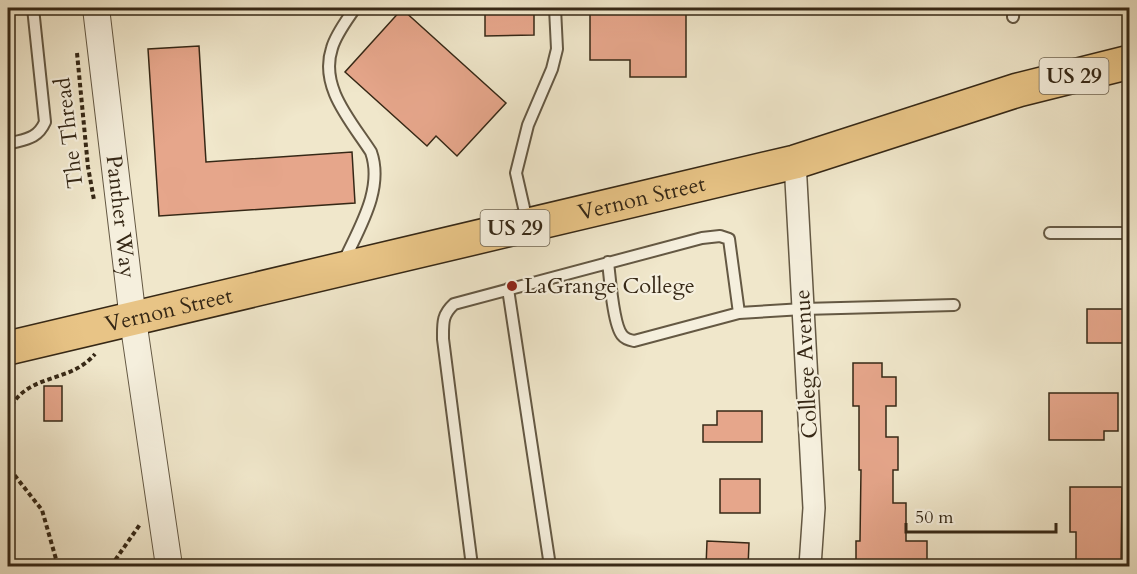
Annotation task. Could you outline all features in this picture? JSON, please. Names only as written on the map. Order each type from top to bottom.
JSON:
[{"type":"main road","name":"Vernon Street","points":[[8,348],[795,162],[1018,90],[1130,62]]},
{"type":"street","name":"Panther Way","points":[[96,8],[133,320],[169,567]]},
{"type":"street","name":"College Avenue","points":[[795,162],[814,508],[810,567]]},
{"type":"lane","points":[[8,144],[32,137],[41,131],[45,122],[33,8]]},
{"type":"lane","points":[[340,270],[371,200],[376,177],[375,164],[370,152],[330,85],[327,66],[332,46],[355,8]]},
{"type":"lane","points":[[528,225],[516,174],[528,125],[552,69],[557,49],[555,8]]},
{"type":"lane","points":[[1050,233],[1130,233]]},
{"type":"lane","points":[[472,567],[443,339],[446,311],[454,304],[508,289],[702,238],[720,236],[729,240],[732,250],[740,313]]},
{"type":"lane","points":[[608,262],[616,321],[622,336],[634,341],[740,313],[954,305]]},
{"type":"lane","points":[[508,289],[550,567]]},
{"type":"path","name":"The Thread","points":[[76,49],[88,167],[95,204]]},
{"type":"path","points":[[8,412],[13,400],[30,386],[74,370],[90,360],[104,344],[101,327]]},
{"type":"path","points":[[8,462],[12,472],[42,510],[58,567]]},
{"type":"path","points":[[111,567],[142,522],[163,520]]},
{"type":"building","points":[[485,8],[534,8],[534,35],[485,36]]},
{"type":"building","points":[[590,8],[686,8],[686,77],[630,77],[630,60],[590,60]]},
{"type":"building","points":[[402,9],[506,103],[457,156],[436,136],[427,146],[345,72]]},
{"type":"building","points":[[199,46],[206,162],[352,152],[355,203],[159,216],[148,49]]},
{"type":"building","points":[[1087,309],[1130,309],[1130,343],[1087,343]]},
{"type":"building","points":[[853,363],[882,363],[882,377],[896,377],[896,406],[886,406],[886,437],[898,437],[898,470],[893,470],[893,503],[906,503],[906,541],[927,541],[927,567],[856,567],[856,541],[860,541],[861,470],[859,470],[859,406],[853,406]]},
{"type":"building","points":[[44,386],[62,386],[62,421],[44,421]]},
{"type":"building","points":[[1049,393],[1118,393],[1118,431],[1104,431],[1104,440],[1049,440]]},
{"type":"building","points":[[717,411],[762,411],[762,442],[703,442],[703,425],[717,425]]},
{"type":"building","points":[[720,479],[760,479],[760,513],[720,513]]},
{"type":"building","points":[[1070,487],[1122,487],[1121,567],[1076,567],[1076,532],[1070,532]]},
{"type":"building","points":[[707,541],[749,543],[748,567],[706,567]]},
{"type":"place","name":"LaGrange College","points":[[512,286]]}]
